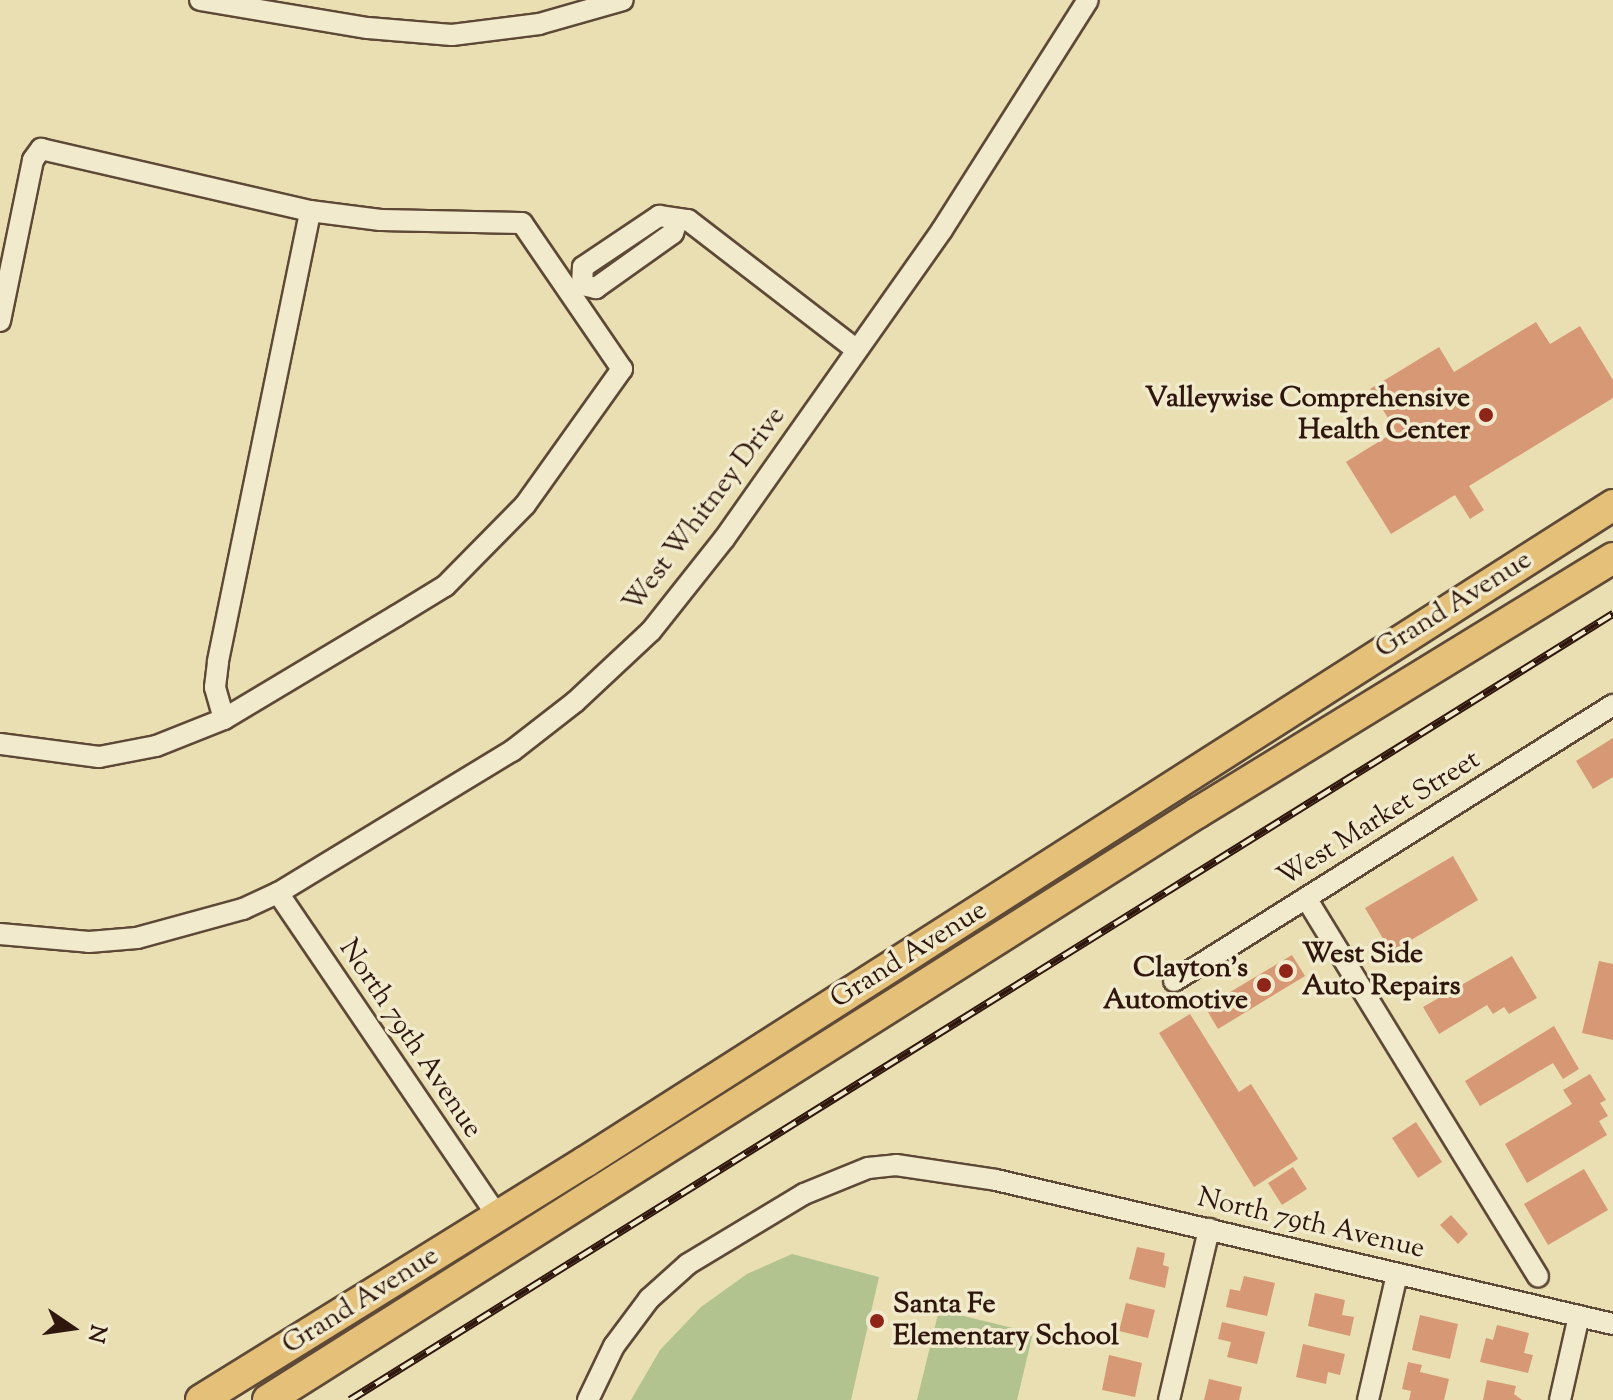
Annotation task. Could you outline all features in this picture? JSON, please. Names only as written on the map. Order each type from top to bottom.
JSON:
[{"type":"highway","name":"Grand Avenue","points":[[201,1400],[1613,505]]},
{"type":"highway","name":"Grand Avenue","points":[[268,1400],[1197,813],[1613,558]]},
{"type":"street","points":[[200,0],[368,28],[452,35],[539,24],[623,0]]},
{"type":"street","name":"West Whitney Drive","points":[[0,934],[89,942],[137,938],[206,922],[278,893],[512,751],[602,679],[698,574],[942,230],[1088,0]]},
{"type":"street","points":[[0,321],[33,160],[41,149],[310,211],[380,220],[522,223],[576,289],[622,369],[525,505],[445,586],[224,719],[156,746],[99,757],[0,744]]},
{"type":"street","points":[[224,719],[215,687],[218,661],[310,211]]},
{"type":"street","points":[[576,289],[583,267],[624,238],[659,216],[678,219],[699,228],[857,350]]},
{"type":"street","name":"West Market Street","points":[[1174,981],[1613,705]]},
{"type":"street","name":"North 79th Avenue","points":[[278,893],[497,1215]]},
{"type":"street","points":[[1306,898],[1538,1277]]},
{"type":"street","name":"North 79th Avenue","points":[[588,1400],[614,1346],[649,1299],[688,1264],[767,1214],[868,1168],[896,1165],[996,1180],[1613,1324]]},
{"type":"street","points":[[1169,1400],[1209,1229]]},
{"type":"street","points":[[1368,1400],[1397,1274]]},
{"type":"street","points":[[1560,1400],[1579,1316]]},
{"type":"green space","points":[[792,1254],[879,1277],[851,1400],[631,1400],[660,1350],[701,1307],[747,1274]]},
{"type":"green space","points":[[939,1310],[1033,1333],[1017,1400],[917,1400]]},
{"type":"building","name":"Valleywise Comprehensive Health Center","points":[[1536,322],[1550,344],[1580,326],[1613,380],[1613,398],[1469,486],[1484,510],[1470,519],[1455,495],[1391,534],[1346,462],[1396,431],[1370,389],[1439,347],[1454,372]]},
{"type":"building","points":[[1613,738],[1613,777],[1593,789],[1576,761]]},
{"type":"building","points":[[1453,856],[1478,900],[1391,952],[1365,908]]},
{"type":"building","points":[[1292,955],[1305,976],[1218,1029],[1205,1007]]},
{"type":"building","points":[[1512,956],[1537,998],[1509,1014],[1504,1007],[1493,1014],[1487,1005],[1439,1034],[1423,1007]]},
{"type":"building","points":[[1599,961],[1613,964],[1613,1040],[1582,1033]]},
{"type":"building","points":[[1190,1014],[1239,1092],[1251,1084],[1298,1159],[1254,1187],[1159,1033]]},
{"type":"building","points":[[1554,1026],[1579,1069],[1563,1079],[1553,1063],[1480,1106],[1465,1081]]},
{"type":"building","points":[[1590,1074],[1606,1100],[1600,1103],[1608,1116],[1599,1121],[1607,1135],[1527,1183],[1505,1144],[1572,1104],[1563,1090]]},
{"type":"building","points":[[1416,1122],[1442,1162],[1418,1178],[1392,1138]]},
{"type":"building","points":[[1293,1167],[1307,1189],[1282,1205],[1268,1183]]},
{"type":"building","points":[[1584,1169],[1608,1210],[1548,1245],[1524,1204]]},
{"type":"building","points":[[1451,1215],[1468,1234],[1458,1244],[1440,1225]]},
{"type":"building","points":[[1137,1247],[1165,1253],[1163,1265],[1169,1267],[1165,1288],[1129,1279]]},
{"type":"building","points":[[1244,1276],[1275,1283],[1267,1316],[1226,1307],[1230,1289],[1240,1291]]},
{"type":"building","points":[[1315,1293],[1345,1300],[1342,1315],[1354,1317],[1350,1336],[1308,1326]]},
{"type":"building","points":[[1126,1303],[1155,1310],[1148,1338],[1119,1331]]},
{"type":"building","points":[[1420,1315],[1458,1324],[1450,1359],[1412,1350]]},
{"type":"building","points":[[1222,1322],[1265,1332],[1257,1364],[1227,1357],[1231,1342],[1218,1339]]},
{"type":"building","points":[[1497,1325],[1529,1333],[1524,1353],[1533,1355],[1528,1373],[1480,1362],[1486,1338],[1493,1340]]},
{"type":"building","points":[[1303,1344],[1345,1354],[1340,1375],[1328,1372],[1326,1384],[1296,1377]]},
{"type":"building","points":[[1109,1355],[1142,1363],[1135,1397],[1102,1390]]},
{"type":"building","points":[[1408,1362],[1422,1365],[1420,1372],[1449,1379],[1444,1400],[1409,1400],[1411,1391],[1402,1389]]},
{"type":"building","points":[[1209,1379],[1242,1387],[1239,1400],[1204,1400]]},
{"type":"building","points":[[1487,1380],[1516,1386],[1514,1394],[1522,1400],[1483,1400]]},
{"type":"railway","points":[[350,1400],[1613,614]]},
{"type":"place","name":"Valleywise Comprehensive Health Center","points":[[1486,415]]},
{"type":"place","name":"West Side Auto Repairs","points":[[1286,971]]},
{"type":"place","name":"Clayton's Automotive","points":[[1264,985]]},
{"type":"place","name":"Santa Fe Elementary School","points":[[877,1321]]}]
